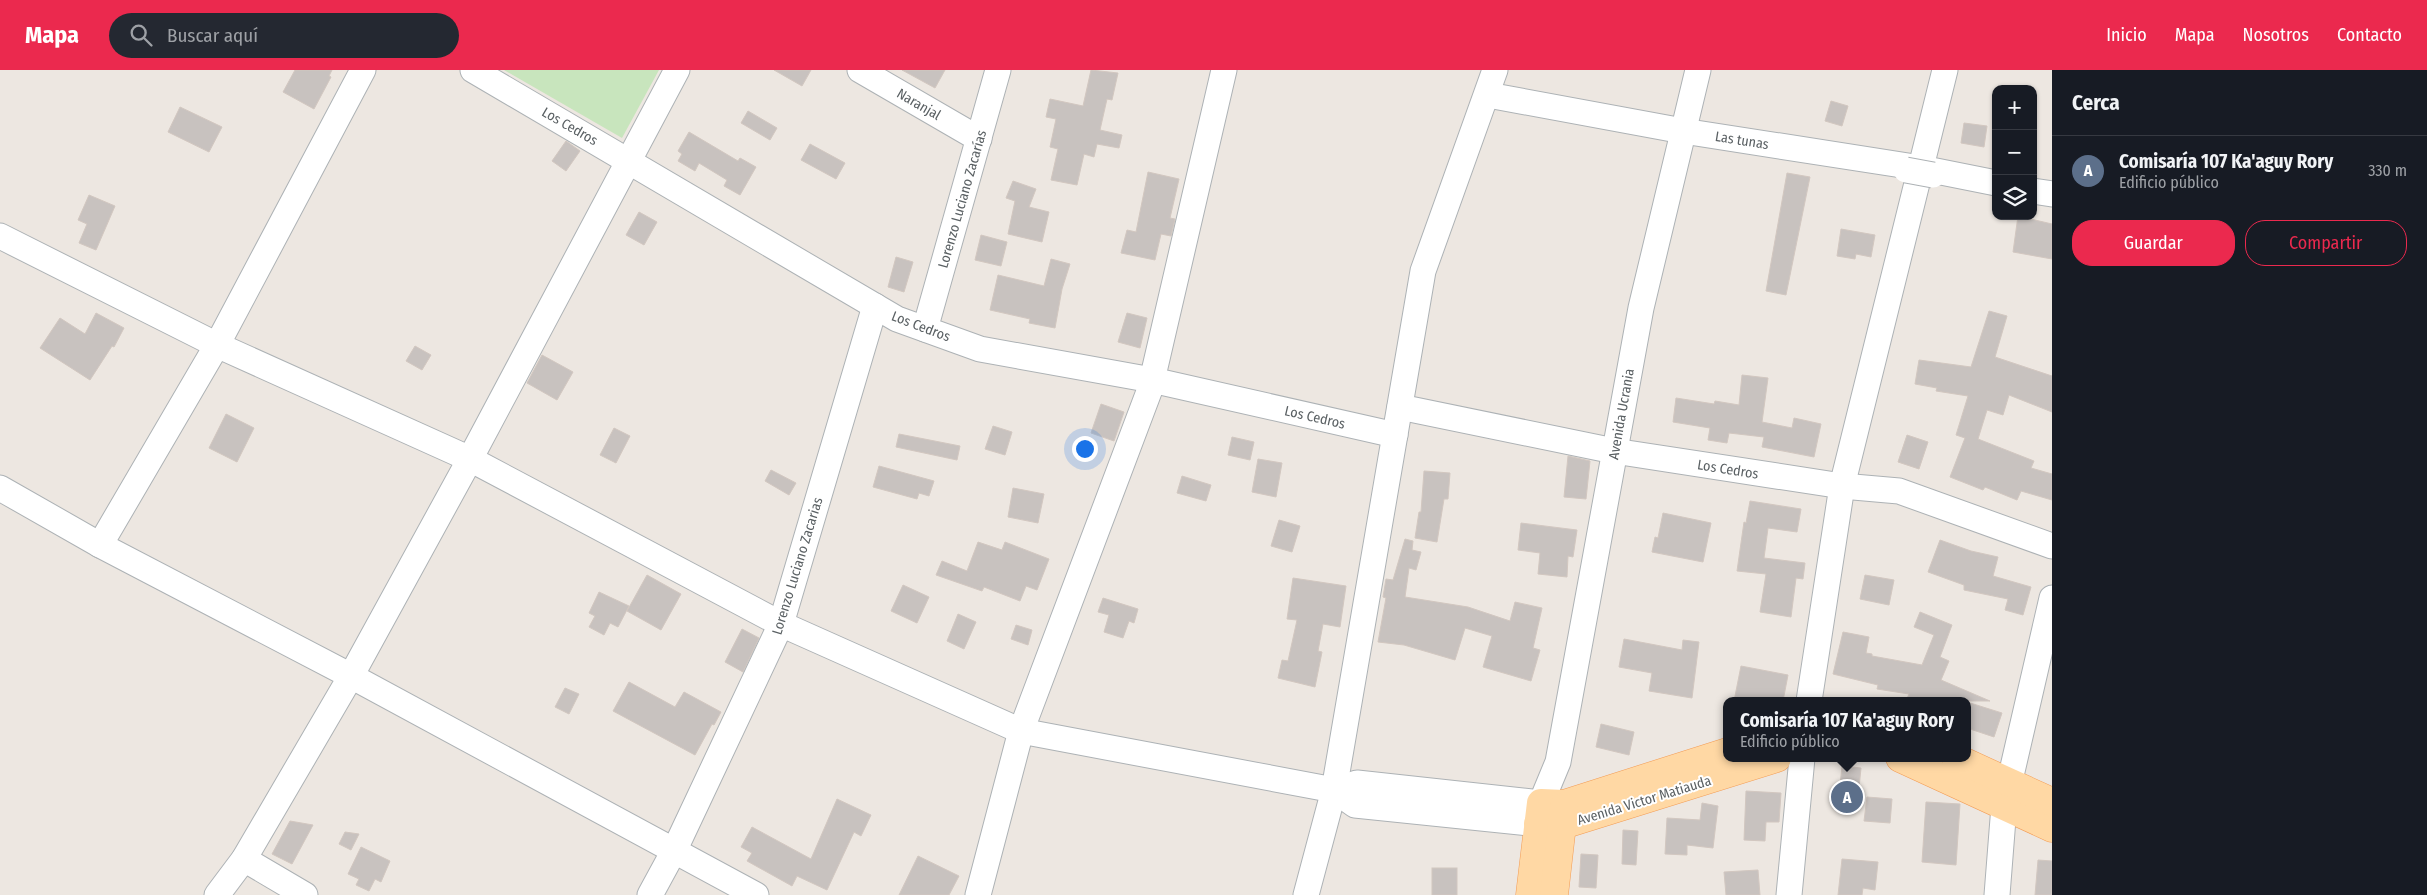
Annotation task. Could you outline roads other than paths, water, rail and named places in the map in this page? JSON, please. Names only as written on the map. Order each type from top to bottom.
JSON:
[{"type":"main road","name":"Avenida Victor Matiauda","points":[[1552,814],[1723,753]]},
{"type":"main road","name":"Avenida Victor Matiauda","points":[[1552,814],[1761,762]]},
{"type":"main road","points":[[1912,762],[2007,795],[2052,802]]},
{"type":"main road","points":[[1962,762],[2052,828]]},
{"type":"main road","name":"Avenida Ucrania","points":[[1530,895],[1552,814]]},
{"type":"main road","name":"Avenida Ucrania","points":[[1552,814],[1554,895]]},
{"type":"street","points":[[100,545],[218,345],[363,70]]},
{"type":"street","name":"Los Cedros","points":[[474,70],[897,319],[980,348],[1152,380],[1395,435]]},
{"type":"street","points":[[217,895],[244,859],[351,676],[630,162],[677,70]]},
{"type":"street","name":"Naranjal","points":[[860,70],[979,139]]},
{"type":"street","name":"Lorenzo Luciano Zacarías","points":[[925,329],[998,70]]},
{"type":"street","points":[[978,895],[1021,731],[1152,380],[1224,70]]},
{"type":"street","points":[[1306,895],[1334,790],[1423,271],[1488,95],[1495,70]]},
{"type":"street","name":"Avenida Ucrania","points":[[1552,814],[1558,762],[1640,308],[1698,70]]},
{"type":"street","points":[[1809,697],[1842,486],[1945,70]]},
{"type":"street","name":"Las tunas","points":[[1488,95],[1992,182]]},
{"type":"street","points":[[2037,191],[2052,194]]},
{"type":"street","points":[[0,236],[218,345],[470,459],[781,624],[1021,731],[1334,790],[1355,804],[1552,814]]},
{"type":"street","name":"Lorenzo Luciano Zacarias","points":[[650,895],[674,849],[781,624],[875,306]]},
{"type":"street","name":"Los Cedros","points":[[1400,407],[1614,452],[1842,486],[1899,491],[2052,546]]},
{"type":"street","points":[[0,488],[100,545],[351,676],[756,895]]},
{"type":"street","points":[[1997,895],[2007,795],[2052,598]]},
{"type":"street","points":[[1790,895],[1802,762]]},
{"type":"street","points":[[244,859],[305,895]]},
{"type":"place","name":"Comisaría 107 Ka'aguy Rory","points":[[1847,797]]}]
